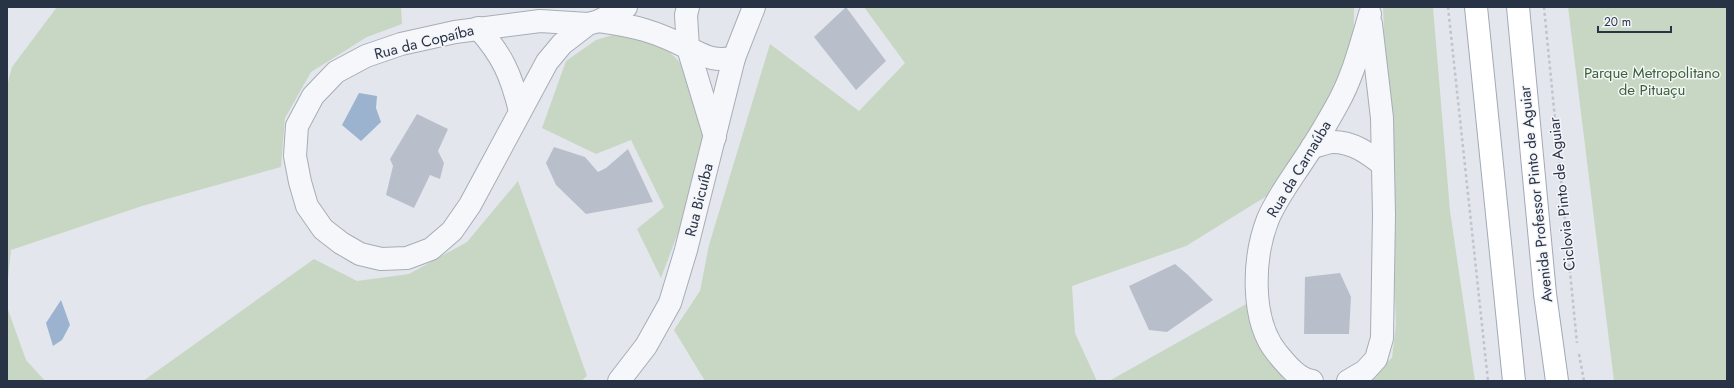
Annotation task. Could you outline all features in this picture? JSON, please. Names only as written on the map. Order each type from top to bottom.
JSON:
[{"type":"main road","points":[[1476,7],[1514,381]]},
{"type":"main road","name":"Avenida Professor Pinto de Aguiar","points":[[1518,7],[1545,294],[1557,381]]},
{"type":"street","points":[[593,22],[626,7]]},
{"type":"street","points":[[688,7],[686,15],[688,48],[715,137]]},
{"type":"street","name":"Rua Bicuíba","points":[[619,381],[646,346],[670,303],[686,250],[734,58],[754,7]]},
{"type":"street","name":"Rua da Carnaúba","points":[[1312,381],[1307,380],[1289,367],[1274,350],[1263,327],[1257,303],[1256,281],[1259,256],[1268,220],[1280,196],[1312,147],[1341,97],[1356,62],[1370,10]]},
{"type":"street","name":"Rua da Carnaúba","points":[[1348,381],[1364,371],[1376,359],[1382,338],[1382,118],[1370,10]]},
{"type":"street","name":"Rua da Copaíba","points":[[540,21],[593,22],[562,44],[547,62],[470,205],[452,231],[431,249],[407,258],[381,259],[360,254],[341,243],[323,229],[307,206],[294,156],[297,126],[313,96],[336,72],[366,56],[401,44],[455,32],[540,21]]},
{"type":"street","points":[[593,22],[628,25],[648,30],[710,59],[719,60],[734,58]]},
{"type":"street","points":[[478,28],[493,45],[505,64],[513,84],[520,111]]},
{"type":"street","points":[[1312,147],[1333,142],[1351,145],[1365,150],[1383,165]]},
{"type":"path","points":[[1448,7],[1488,381]]},
{"type":"path","name":"Ciclovia Pinto de Aguiar","points":[[1544,7],[1578,349],[1584,381]]},
{"type":"green space","points":[[57,7],[401,7],[402,24],[367,37],[311,72],[285,118],[281,167],[142,206],[11,250],[7,288],[7,86],[12,67]]},
{"type":"green space","points":[[864,7],[1354,7],[1353,100],[1270,194],[1186,246],[1072,286],[1075,333],[1097,381],[705,381],[674,330],[700,291],[709,245],[770,44],[859,111],[905,63]]},
{"type":"green space","points":[[1383,7],[1433,7],[1450,211],[1475,381],[1363,381],[1392,358],[1396,324]]},
{"type":"green space","name":"Parque Metropolitano de Pituaçu","points":[[1568,7],[1727,7],[1727,381],[1614,381]]},
{"type":"green space","points":[[623,32],[663,45],[694,77],[709,130],[685,214],[661,278],[637,229],[664,207],[631,140],[596,154],[542,128],[566,61],[596,40]]},
{"type":"green space","points":[[518,181],[587,376],[581,381],[143,381],[314,259],[357,281],[409,274],[467,242]]},
{"type":"green space","points":[[1248,303],[1306,381],[1109,381]]},
{"type":"green space","points":[[7,307],[26,360],[45,381],[7,381]]},
{"type":"water","points":[[359,93],[377,96],[376,108],[381,122],[361,141],[342,125]]},
{"type":"water","points":[[61,300],[70,325],[62,340],[53,346],[46,323]]},
{"type":"building","points":[[846,7],[886,61],[856,90],[814,37]]},
{"type":"building","points":[[417,114],[448,129],[438,151],[444,163],[440,179],[430,175],[414,208],[386,195],[393,166],[390,159]]},
{"type":"building","points":[[554,147],[585,157],[598,172],[606,168],[628,149],[653,202],[586,214],[556,185],[546,163]]},
{"type":"building","points":[[1175,264],[1213,300],[1167,332],[1149,330],[1129,286]]},
{"type":"building","points":[[1340,273],[1351,297],[1349,334],[1304,334],[1305,277]]}]
